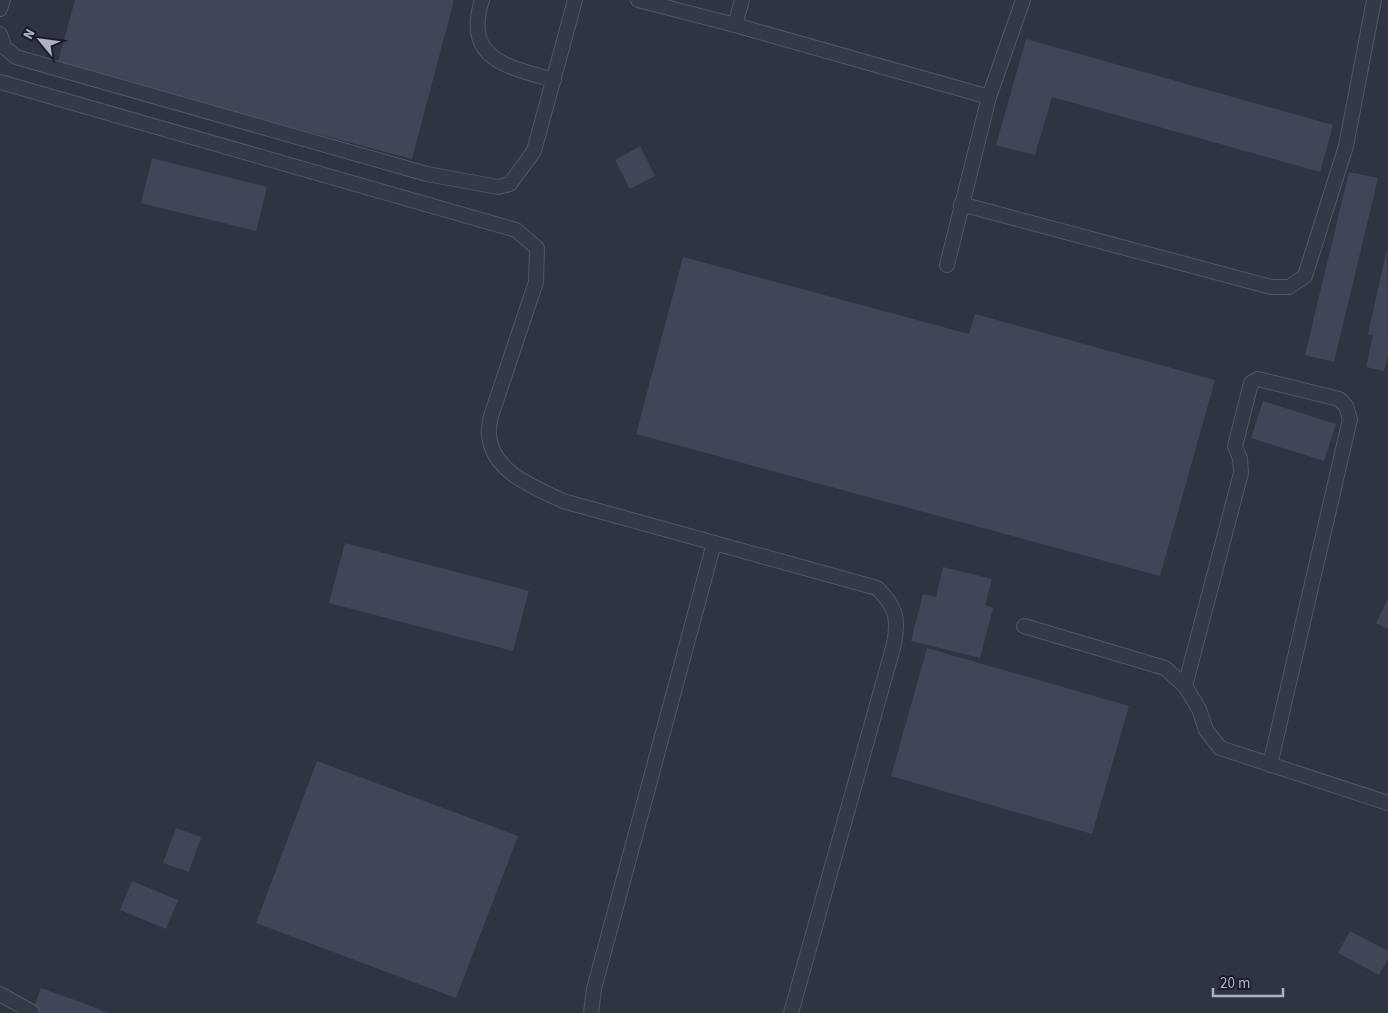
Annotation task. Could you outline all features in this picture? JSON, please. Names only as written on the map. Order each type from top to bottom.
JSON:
[{"type":"lane","points":[[0,9],[2,0]]},
{"type":"lane","points":[[482,0],[477,16],[478,35],[490,56],[510,67],[554,80]]},
{"type":"lane","points":[[0,34],[4,47],[16,57],[427,174],[498,187],[510,184],[534,152],[575,0]]},
{"type":"lane","points":[[638,0],[735,25],[989,97]]},
{"type":"lane","points":[[735,25],[742,0]]},
{"type":"lane","points":[[947,266],[989,97],[1023,0]]},
{"type":"lane","points":[[962,204],[1271,287],[1289,287],[1305,276],[1346,146],[1374,0]]},
{"type":"lane","points":[[0,82],[516,230],[537,248],[536,282],[491,416],[488,435],[496,460],[520,480],[563,501],[877,588],[890,600],[898,625],[894,644],[792,1013]]},
{"type":"lane","points":[[1185,686],[1241,473],[1240,459],[1236,446],[1251,383],[1258,379],[1339,399],[1346,406],[1350,419],[1270,765]]},
{"type":"lane","points":[[591,1013],[594,989],[714,543]]},
{"type":"lane","points":[[1024,626],[1165,668],[1185,686],[1198,709],[1206,730],[1220,748],[1388,803]]},
{"type":"lane","points":[[0,994],[32,1012]]},
{"type":"shaded area","points":[[0,0],[1388,0],[1388,1013],[0,1013]]},
{"type":"building","points":[[75,0],[454,0],[412,159],[57,65]]},
{"type":"building","points":[[1026,39],[1333,125],[1320,172],[1052,97],[1035,155],[996,145]]},
{"type":"building","points":[[640,146],[655,176],[630,189],[615,160]]},
{"type":"building","points":[[152,158],[267,187],[256,231],[141,203]]},
{"type":"building","points":[[1349,172],[1378,178],[1334,362],[1305,355]]},
{"type":"building","points":[[1387,248],[1388,355],[1384,371],[1366,367],[1373,335],[1368,334]]},
{"type":"building","points":[[683,257],[969,334],[975,314],[1215,380],[1160,576],[636,434]]},
{"type":"building","points":[[1263,401],[1336,424],[1324,461],[1251,438]]},
{"type":"building","points":[[345,543],[529,591],[513,651],[329,603]]},
{"type":"building","points":[[943,567],[992,579],[985,605],[993,608],[980,658],[911,641],[923,594],[936,597]]},
{"type":"building","points":[[1388,599],[1388,629],[1376,623]]},
{"type":"building","points":[[927,648],[1129,706],[1092,834],[891,776]]},
{"type":"building","points":[[317,761],[518,836],[456,998],[256,923]]},
{"type":"building","points":[[176,828],[201,837],[189,872],[163,863]]},
{"type":"building","points":[[132,881],[178,900],[166,929],[120,910]]},
{"type":"building","points":[[1350,931],[1388,951],[1388,959],[1379,975],[1338,953]]},
{"type":"building","points":[[41,988],[83,1003],[108,1013],[32,1013]]}]
